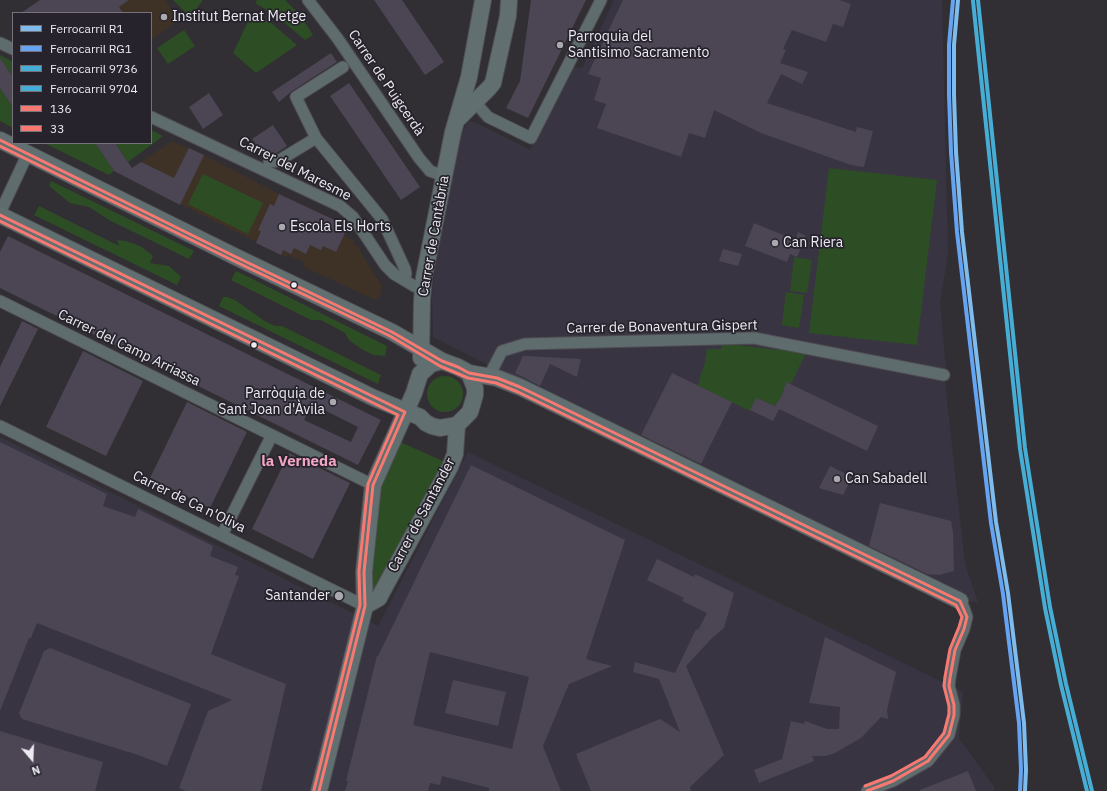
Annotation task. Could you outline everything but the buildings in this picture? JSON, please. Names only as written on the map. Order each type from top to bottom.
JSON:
[{"type":"main road","name":"Carrer de Cantàbria","points":[[420,376],[423,289],[444,176],[456,121],[469,77],[484,0]]},
{"type":"main road","points":[[456,121],[490,88],[493,83],[508,16],[509,0]]},
{"type":"main road","points":[[0,140],[234,256],[392,332],[442,361],[469,373],[489,376],[520,387],[960,601]]},
{"type":"main road","points":[[0,214],[374,398],[412,414],[426,423],[440,428],[457,425],[470,412],[475,395],[489,376]]},
{"type":"main road","name":"Carrer de Santander","points":[[319,791],[365,606],[364,572],[373,485],[412,414],[414,393],[420,376],[431,364],[442,361]]},
{"type":"main road","points":[[469,373],[473,382],[475,395]]},
{"type":"main road","name":"Carrer de Santander","points":[[365,606],[378,598],[382,592],[450,467],[455,454],[457,425]]},
{"type":"street","name":"Carrer de Puigcerdà","points":[[308,0],[338,39],[418,158],[430,171],[444,176]]},
{"type":"street","points":[[475,102],[488,117],[531,138],[601,0]]},
{"type":"street","points":[[0,43],[12,49]]},
{"type":"street","points":[[343,67],[296,98],[316,138],[382,219],[406,274]]},
{"type":"street","name":"Carrer del Maresme","points":[[152,116],[340,206],[353,217],[389,270],[410,284],[423,289]]},
{"type":"street","points":[[269,162],[278,161],[316,138]]},
{"type":"street","points":[[0,214],[28,153]]},
{"type":"street","name":"Carrer del Camp Arriassa","points":[[0,301],[373,485]]},
{"type":"street","name":"Carrer de Bonaventura Gispert","points":[[489,376],[502,351],[525,344],[754,338],[944,375]]},
{"type":"street","name":"Carrer de Ca n'Oliva","points":[[0,426],[365,606]]},
{"type":"street","points":[[222,535],[270,439]]},
{"type":"street","points":[[867,791],[893,781],[928,761],[949,735],[954,715],[954,705],[949,686],[955,650],[964,629],[967,617],[960,601]]},
{"type":"shaded area","name":"Institut Bernat Metge","points":[[41,0],[165,0],[179,20],[152,39],[152,12],[23,12]]},
{"type":"shaded area","points":[[614,0],[942,0],[948,254],[940,303],[946,369],[945,383],[965,564],[978,602],[960,601],[941,596],[433,337],[432,294],[435,268],[456,142],[468,122],[474,122],[530,150],[573,67],[582,68]]},
{"type":"shaded area","name":"Escola Els Horts","points":[[172,141],[204,155],[279,194],[341,223],[337,231],[345,233],[344,235],[354,240],[354,245],[360,247],[359,250],[382,286],[380,296],[377,299],[373,299],[302,266],[304,262],[288,255],[286,257],[122,175]]},
{"type":"shaded area","points":[[0,437],[378,626],[468,452],[963,692],[959,738],[994,787],[995,791],[0,791]]},
{"type":"green space","points":[[173,0],[203,0],[190,17]]},
{"type":"green space","points":[[257,0],[285,0],[300,15],[313,35],[305,40],[275,15],[255,3]]},
{"type":"green space","points":[[252,13],[271,23],[297,45],[256,73],[233,53]]},
{"type":"green space","points":[[184,30],[195,46],[168,64],[157,48]]},
{"type":"green space","points":[[0,55],[12,61],[12,76],[0,58]]},
{"type":"green space","points":[[0,88],[12,106],[12,127],[0,121]]},
{"type":"green space","points":[[152,130],[163,136],[128,162],[116,144],[152,144]]},
{"type":"green space","points":[[46,144],[96,144],[114,171],[109,175]]},
{"type":"green space","points":[[829,168],[937,180],[917,345],[809,333]]},
{"type":"green space","points":[[203,174],[263,203],[248,234],[188,204]]},
{"type":"green space","points":[[51,181],[194,251],[189,259],[109,220],[89,207],[70,203],[49,186]]},
{"type":"green space","points":[[39,206],[119,246],[117,240],[126,241],[140,246],[153,256],[150,263],[169,266],[181,277],[177,285],[34,215]]},
{"type":"green space","points":[[794,257],[812,260],[807,293],[790,291]]},
{"type":"green space","points":[[236,271],[387,346],[385,356],[374,355],[363,350],[349,340],[345,333],[321,320],[311,320],[231,280]]},
{"type":"green space","points":[[786,292],[804,295],[799,328],[782,325]]},
{"type":"green space","points":[[223,297],[235,300],[266,322],[275,326],[282,326],[381,375],[378,384],[219,306]]},
{"type":"green space","points":[[722,343],[777,350],[779,348],[806,353],[791,384],[786,382],[782,395],[775,406],[756,398],[750,411],[698,386],[704,367],[707,349],[721,349]]},
{"type":"green space","points":[[445,376],[455,379],[460,384],[463,394],[460,404],[455,409],[445,412],[435,409],[430,404],[427,394],[430,384],[435,379]]},
{"type":"green space","points":[[398,441],[445,462],[373,593],[370,593],[381,486]]},
{"type":"rail line","name":"RG1","points":[[953,0],[949,45],[949,95],[951,152],[957,232],[991,523],[1003,594],[1019,723],[1021,770],[1020,791]]},
{"type":"rail line","name":"R1","points":[[958,0],[954,45],[954,95],[956,152],[962,232],[996,522],[1008,593],[1024,723],[1026,770],[1025,791]]},
{"type":"rail line","name":"9736","points":[[978,0],[1025,448],[1050,607],[1066,684],[1092,791]]},
{"type":"rail line","name":"9704","points":[[973,1],[1020,449],[1045,608],[1061,685],[1087,791]]},
{"type":"transit line","name":"136","points":[[0,140],[234,256],[392,332],[442,361],[469,373],[497,378],[520,387],[960,601],[967,617],[964,629],[955,650],[950,678],[949,686],[954,705],[954,715],[949,735],[928,761],[893,781],[867,791]]},
{"type":"transit line","name":"33","points":[[0,146],[390,336],[440,366],[468,378],[496,383],[518,392],[956,605],[962,617],[950,649],[945,677],[944,686],[949,706],[949,714],[944,733],[925,757],[891,776],[865,786]]},
{"type":"transit line","name":"136","points":[[0,215],[405,412],[373,485],[364,572],[365,606],[319,791]]},
{"type":"transit line","name":"33","points":[[0,221],[398,415],[368,484],[359,571],[360,605],[314,790]]},
{"type":"place","name":"Institut Bernat Metge","points":[[164,17]]},
{"type":"place","name":"Parroquia del Santisimo Sacramento","points":[[560,45]]},
{"type":"place","name":"Escola Els Horts","points":[[282,227]]},
{"type":"place","name":"Can Riera","points":[[775,243]]},
{"type":"place","name":"Parròquia de Sant Joan d'Àvila","points":[[333,402]]},
{"type":"place","name":"Can Sabadell","points":[[837,479]]},
{"type":"place","name":"Santander","points":[[339,596]]},
{"type":"district","name":"la Verneda","points":[[299,462]]}]
